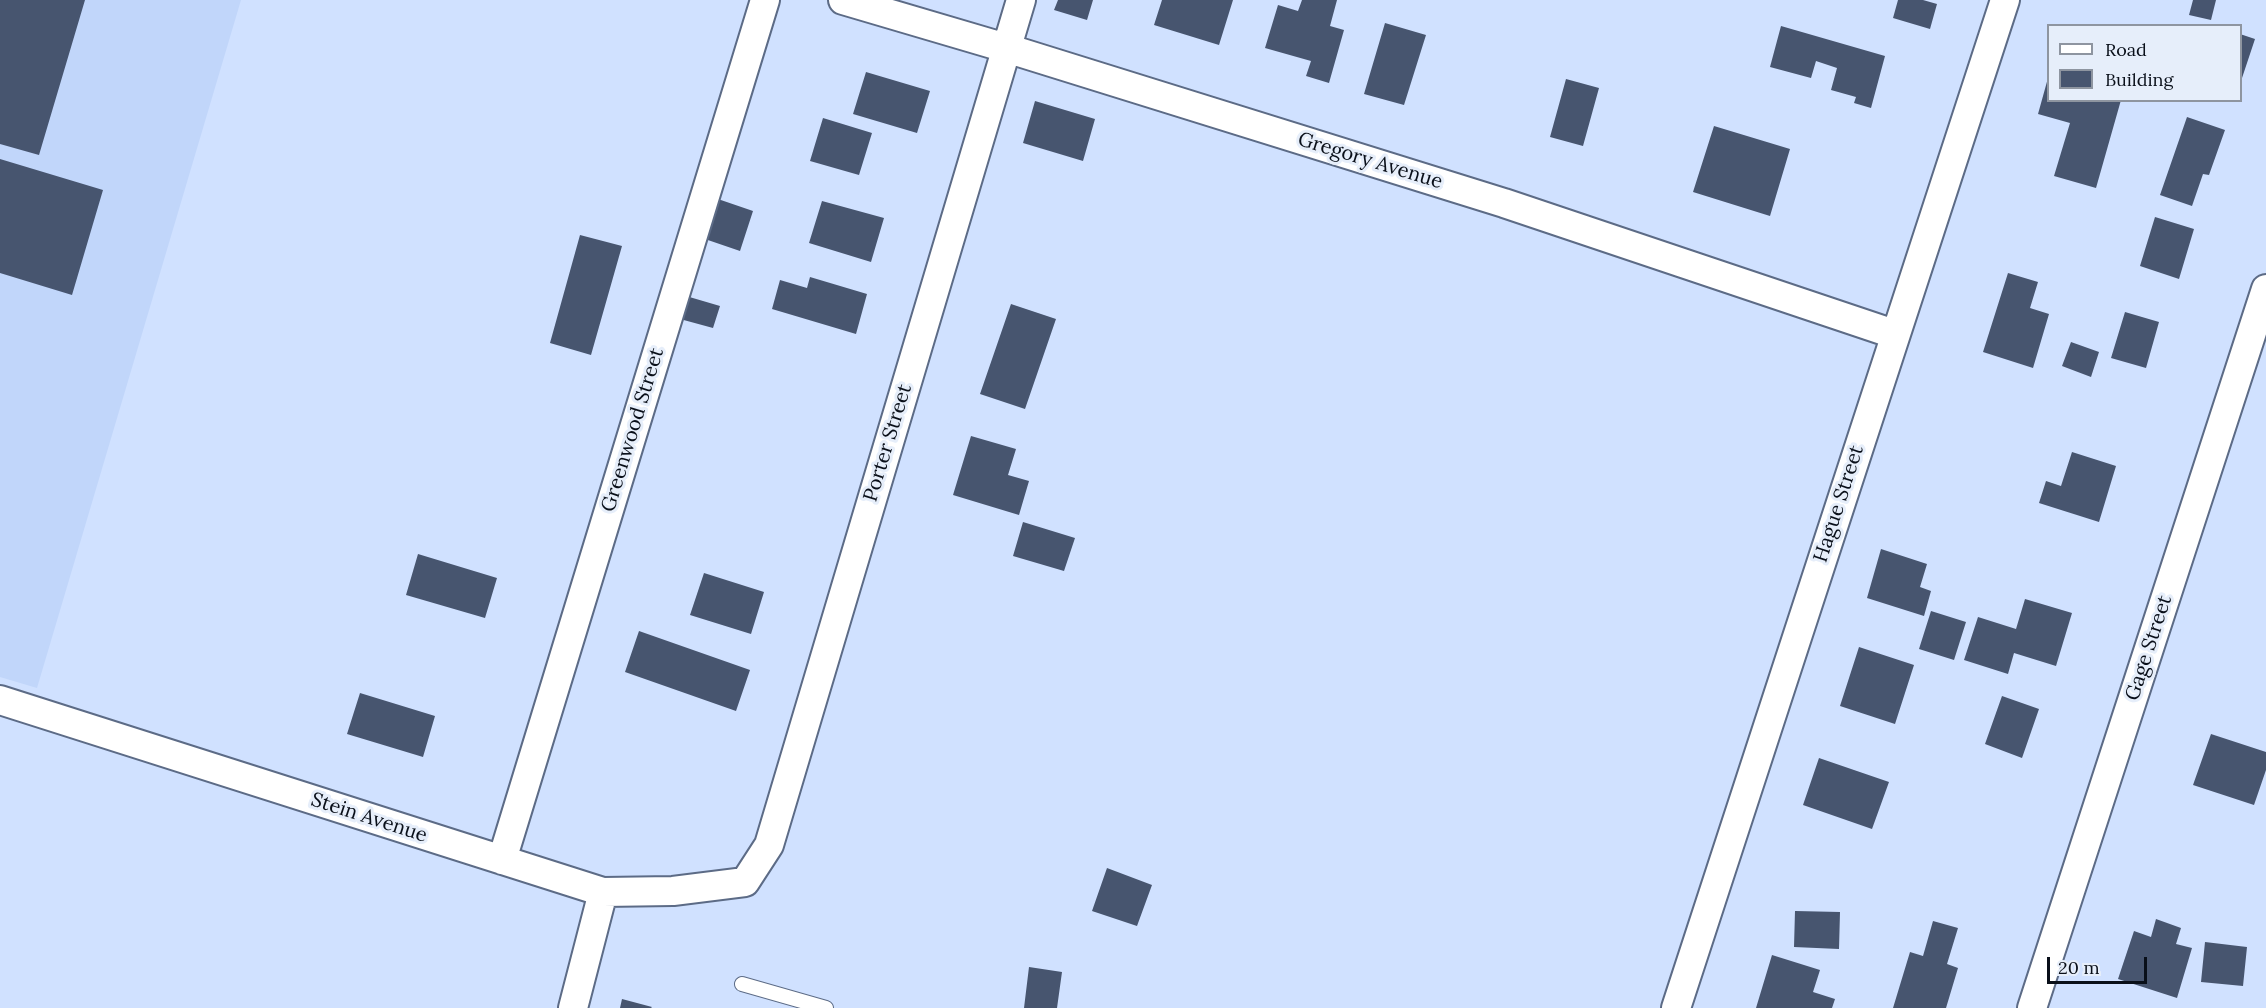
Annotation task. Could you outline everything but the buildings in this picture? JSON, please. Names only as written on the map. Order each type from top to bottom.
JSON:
[{"type":"street","name":"Greenwood Street","points":[[502,860],[765,0]]},
{"type":"street","name":"Gregory Avenue","points":[[843,0],[1006,48],[1504,203],[1894,334]]},
{"type":"street","name":"Porter Street","points":[[745,882],[769,844],[1021,0]]},
{"type":"street","name":"Hague Street","points":[[1676,1008],[1894,334],[2005,0]]},
{"type":"street","name":"Gage Street","points":[[2032,1008],[2266,289]]},
{"type":"street","name":"Stein Avenue","points":[[0,700],[603,892],[673,891],[745,882]]},
{"type":"street","points":[[573,1008],[603,892]]},
{"type":"lane","points":[[742,984],[826,1008]]},
{"type":"shaded area","points":[[0,0],[241,0],[37,688],[0,677]]}]
